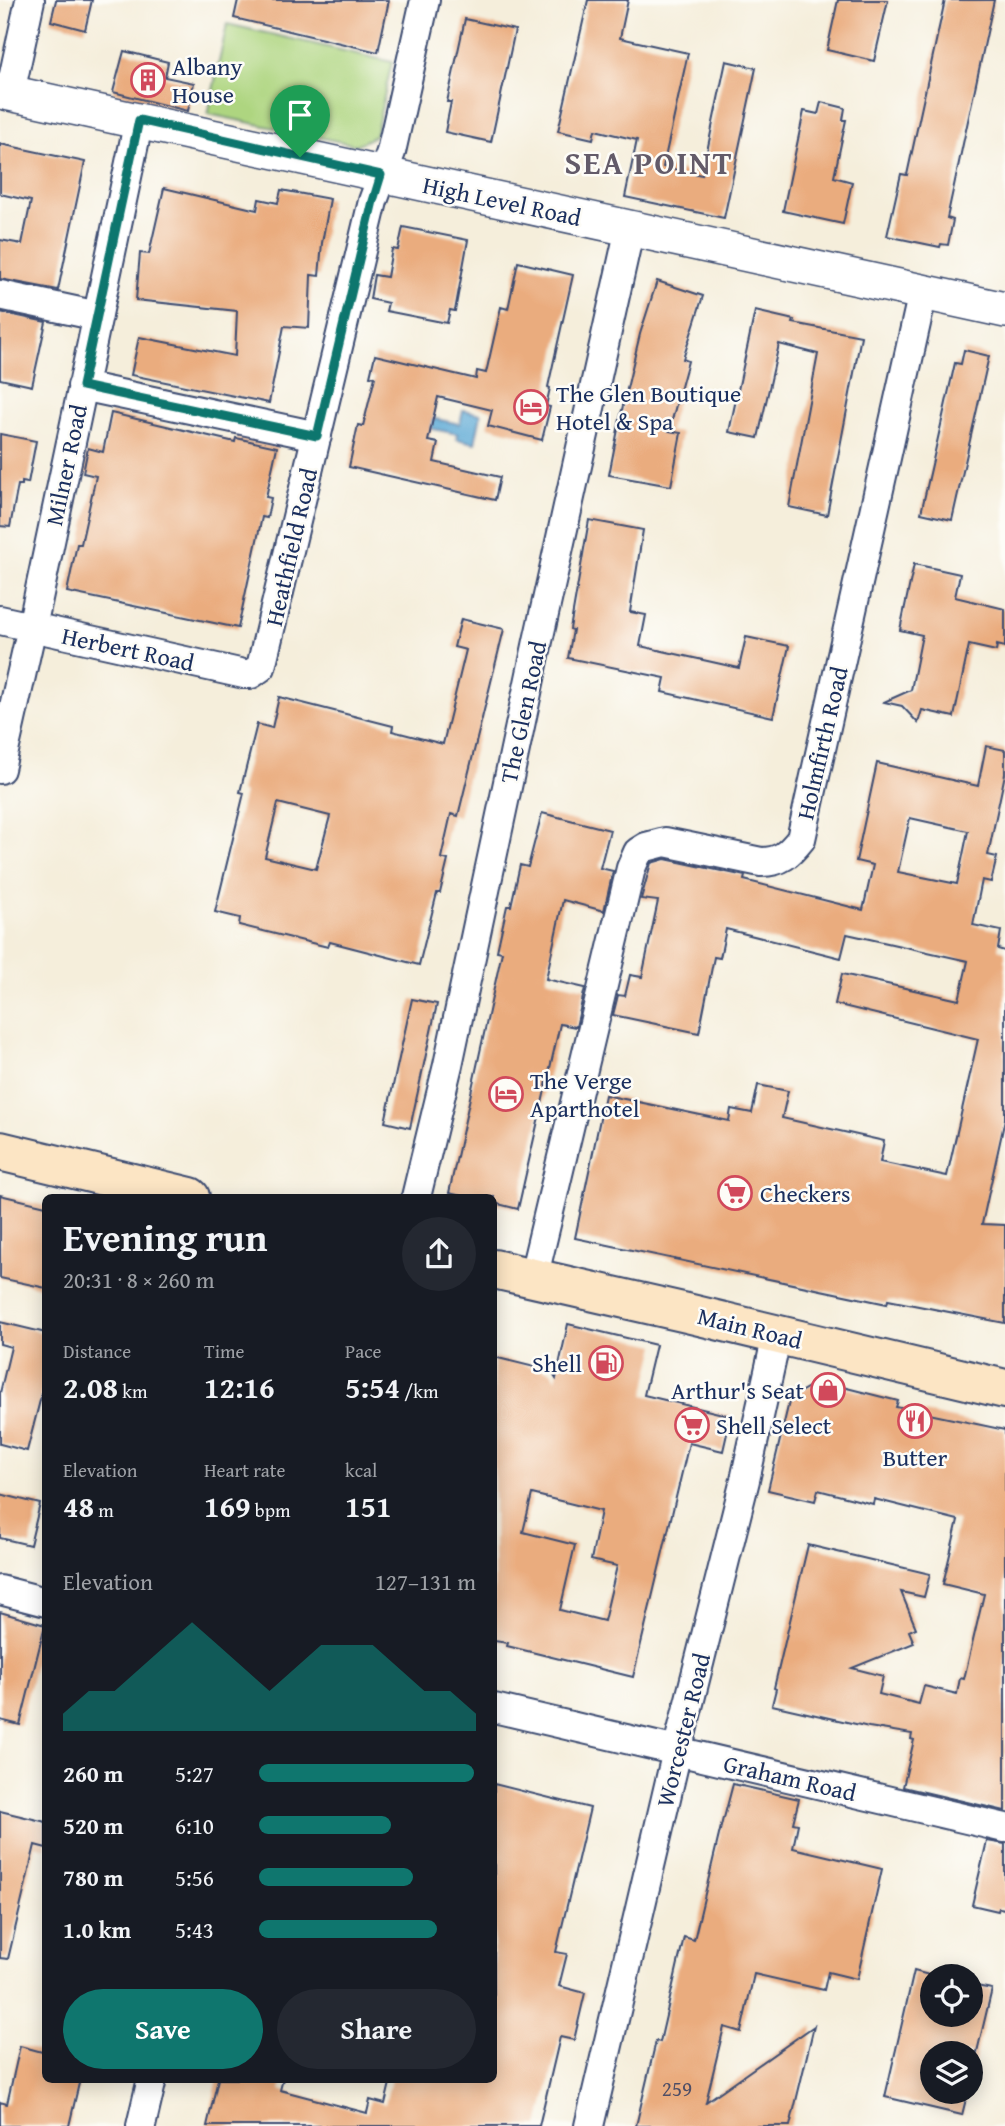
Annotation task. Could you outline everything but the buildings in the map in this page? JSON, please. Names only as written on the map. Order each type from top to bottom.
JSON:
[{"type":"main road","points":[[0,1151],[142,1191],[166,1194]]},
{"type":"main road","name":"Main Road","points":[[497,1270],[1005,1389]]},
{"type":"street","points":[[5,92],[30,0]]},
{"type":"street","name":"Heathfield Road","points":[[257,671],[264,661],[373,201],[391,152],[425,0]]},
{"type":"street","name":"High Level Road","points":[[5,92],[1005,310]]},
{"type":"street","name":"Milner Road","points":[[0,769],[33,627],[139,120]]},
{"type":"street","name":"The Glen Road","points":[[417,1194],[630,228]]},
{"type":"street","name":"Holmfirth Road","points":[[533,1279],[631,868],[638,852],[665,842],[761,862],[776,862],[789,854],[801,839],[923,292]]},
{"type":"street","points":[[0,295],[98,316]]},
{"type":"street","points":[[82,386],[317,436]]},
{"type":"street","name":"Herbert Road","points":[[0,620],[244,674],[257,671]]},
{"type":"street","name":"Worcester Road","points":[[589,2126],[677,1751],[746,1480],[777,1335]]},
{"type":"street","points":[[0,1590],[42,1593]]},
{"type":"street","name":"Graham Road","points":[[497,1709],[1005,1828]]},
{"type":"street","points":[[141,2126],[151,2083]]},
{"type":"green space","points":[[227,24],[392,62],[375,136],[356,145],[208,114]]},
{"type":"water","points":[[463,410],[481,414],[475,443],[457,439],[458,434],[423,427],[425,417],[460,424]]},
{"type":"place","name":"Albany House","points":[[148,80]]},
{"type":"place","name":"The Glen Boutique Hotel & Spa","points":[[531,407]]},
{"type":"place","name":"The Verge Aparthotel","points":[[506,1094]]},
{"type":"place","name":"Checkers","points":[[735,1193]]},
{"type":"place","name":"Shell","points":[[606,1363]]},
{"type":"place","name":"Arthur's Seat","points":[[828,1390]]},
{"type":"place","name":"Butter","points":[[915,1421]]},
{"type":"place","name":"Shell Select","points":[[692,1425]]},
{"type":"district","name":"SEA POINT","points":[[649,162]]},
{"type":"route","points":[[139,120],[300,157],[381,175],[317,436],[82,386],[139,120]]}]
